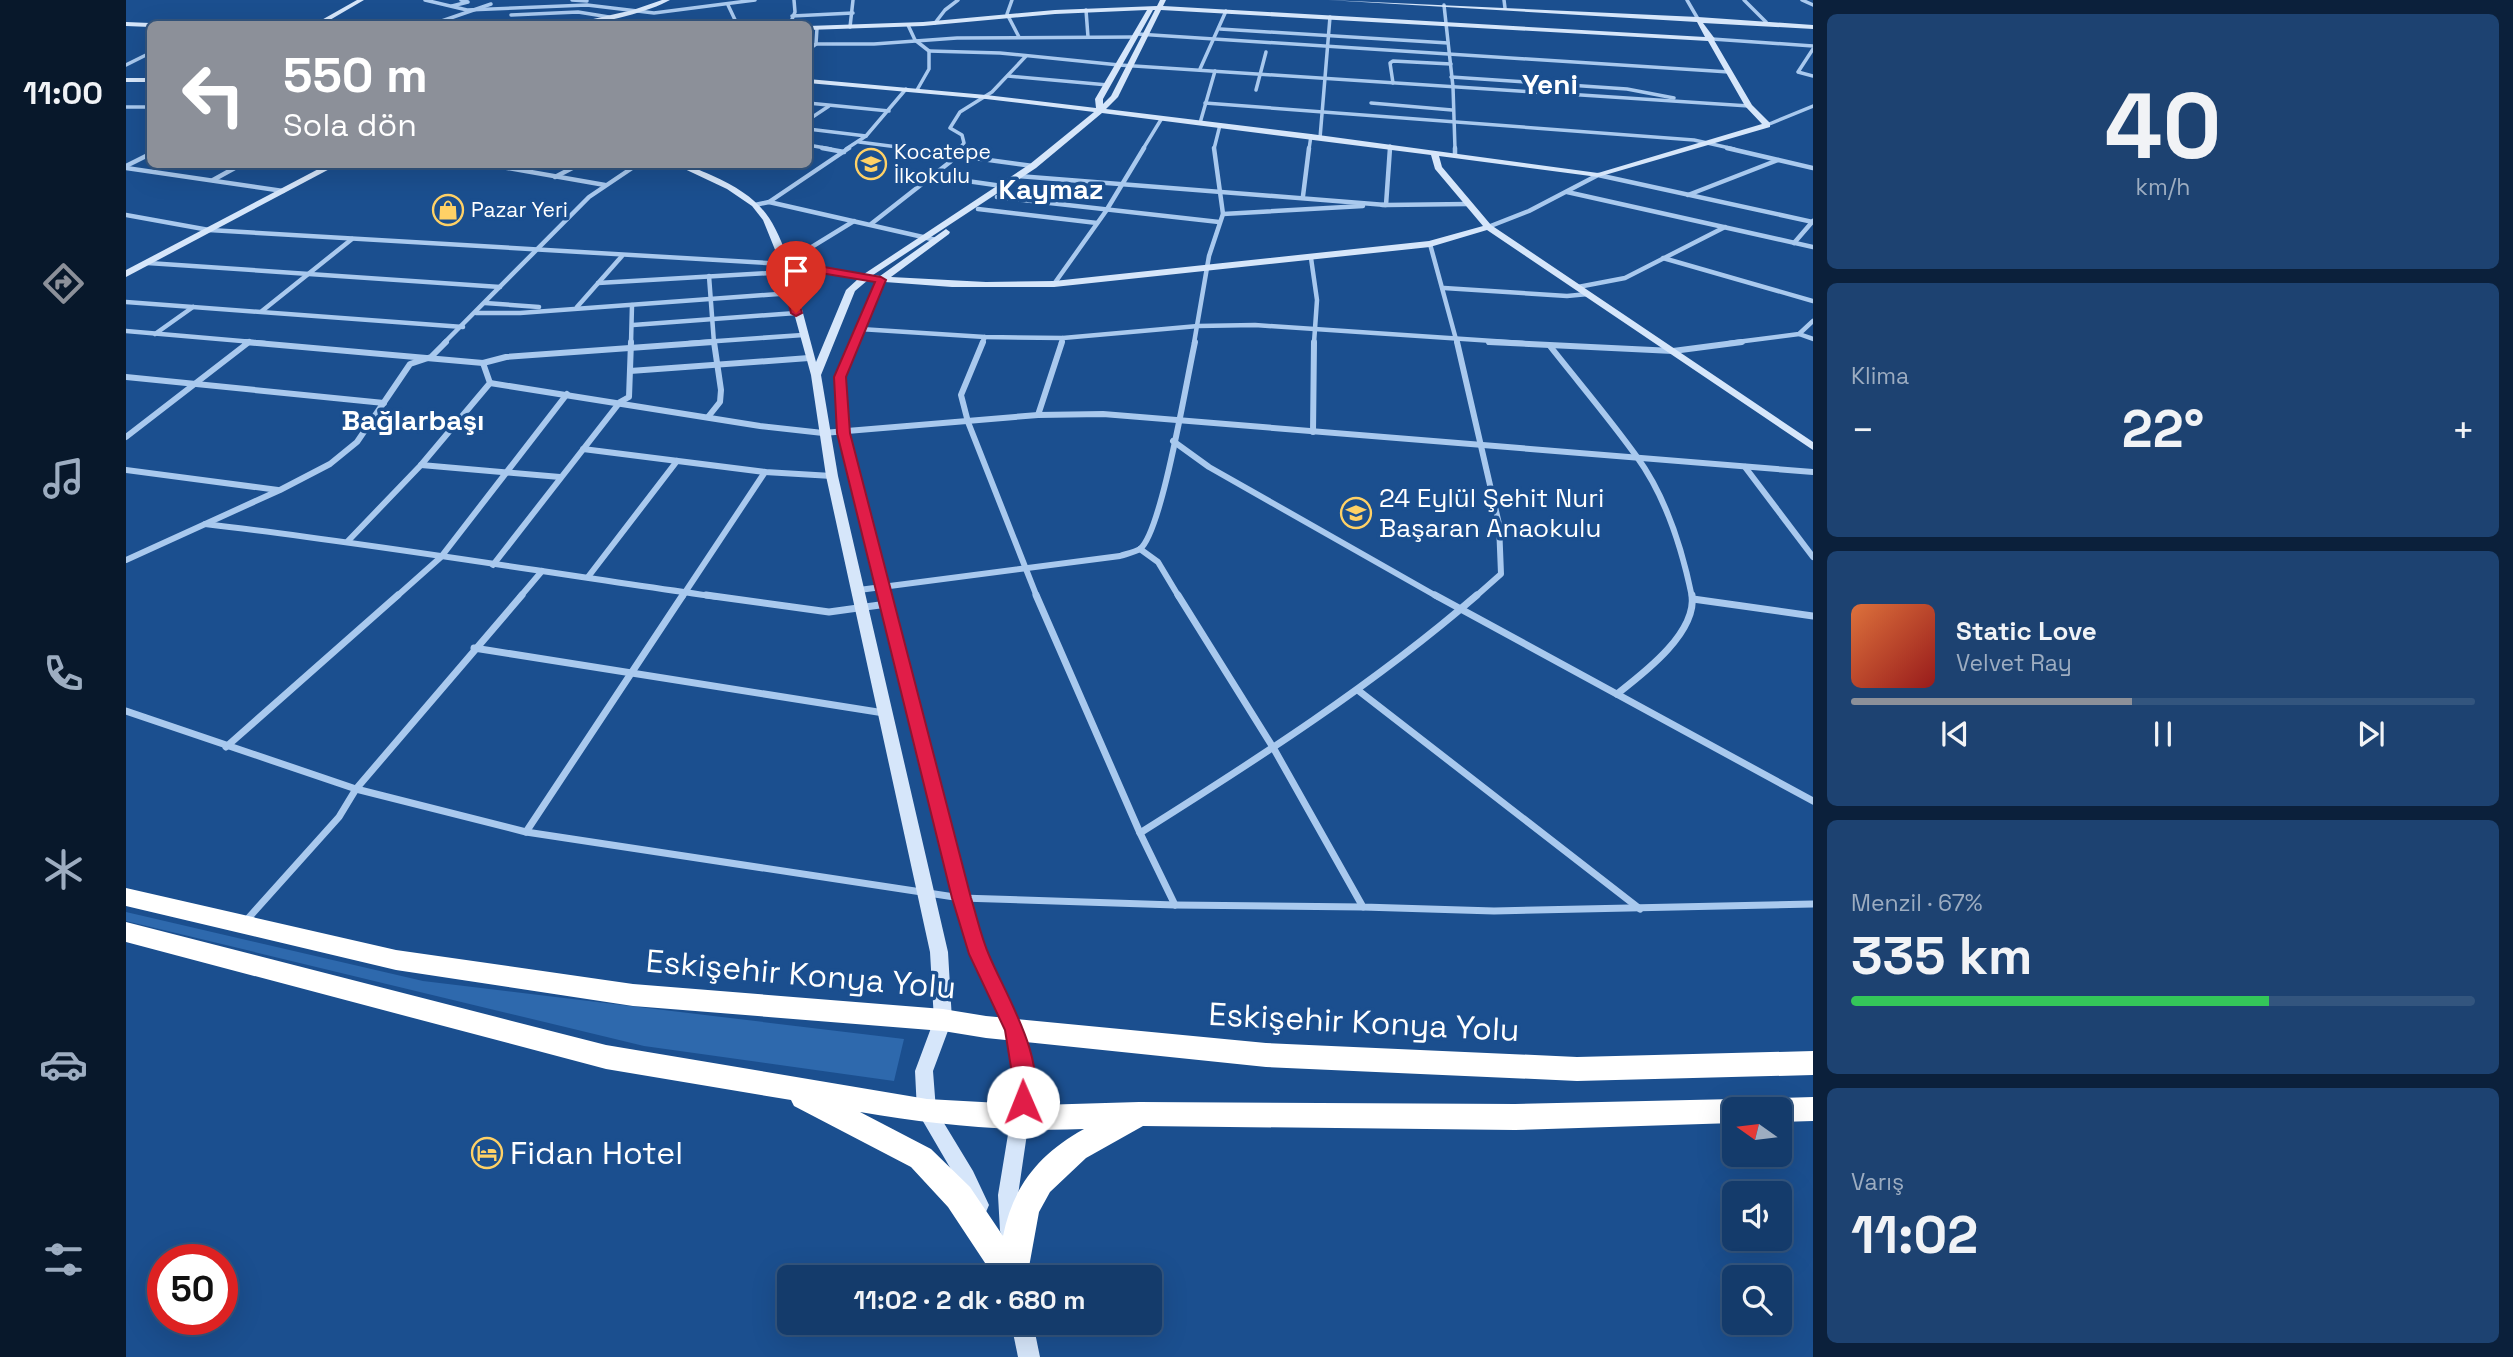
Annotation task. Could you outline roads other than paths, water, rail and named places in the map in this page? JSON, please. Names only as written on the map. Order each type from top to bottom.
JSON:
[{"type":"highway","name":"Eskişehir Konya Yolu","points":[[126,897],[396,960],[633,995],[943,1020],[1015,1030],[1266,1055],[1577,1069],[1813,1063]]},
{"type":"highway","points":[[126,932],[606,1056],[928,1111],[1020,1117],[1139,1114],[1515,1117],[1722,1111]]},
{"type":"highway","points":[[782,1087],[865,1127],[921,1158],[959,1197],[1004,1265]]},
{"type":"highway","points":[[1792,1110],[1813,1109]]},
{"type":"highway","points":[[1015,1265],[1029,1197],[1055,1165],[1077,1147],[1139,1114]]},
{"type":"street","points":[[324,21],[361,0]]},
{"type":"street","points":[[425,0],[467,10],[538,14],[578,12],[609,17]]},
{"type":"street","points":[[451,7],[468,2],[461,0]]},
{"type":"street","points":[[511,12],[554,0]]},
{"type":"street","points":[[572,0],[592,1]]},
{"type":"street","points":[[589,21],[634,12],[667,0]]},
{"type":"street","points":[[535,7],[587,5],[654,13],[754,0]]},
{"type":"street","points":[[791,21],[795,12],[794,0]]},
{"type":"street","points":[[850,27],[853,0]]},
{"type":"street","points":[[935,23],[945,10],[958,0]]},
{"type":"street","points":[[1013,0],[1007,9],[1007,16],[1019,37]]},
{"type":"street","points":[[1331,0],[1813,26]]},
{"type":"street","points":[[1362,0],[1444,6],[1504,4],[1699,20],[1813,26]]},
{"type":"street","points":[[1687,0],[1749,106],[1767,125]]},
{"type":"street","points":[[1744,0],[1766,22]]},
{"type":"street","points":[[1802,0],[1813,5]]},
{"type":"street","points":[[587,5],[592,1]]},
{"type":"street","points":[[451,21],[467,10],[491,4]]},
{"type":"street","points":[[1100,111],[1099,99],[1152,4]]},
{"type":"street","points":[[816,375],[851,290],[1026,173],[1100,111],[1114,97],[1162,4]]},
{"type":"street","points":[[812,28],[908,25],[1162,4],[1226,11],[1813,47],[1798,72],[1813,76]]},
{"type":"street","points":[[728,5],[736,21]]},
{"type":"street","points":[[1444,6],[1453,87],[1455,155]]},
{"type":"street","points":[[1086,10],[1088,37]]},
{"type":"street","points":[[1200,69],[1226,11]]},
{"type":"street","points":[[507,21],[511,12]]},
{"type":"street","points":[[792,16],[852,13]]},
{"type":"street","points":[[533,21],[538,14]]},
{"type":"street","points":[[1320,138],[1325,46],[1330,17]]},
{"type":"street","points":[[127,26],[147,25]]},
{"type":"street","points":[[908,25],[915,40],[929,51],[1000,53],[1119,65],[1749,106]]},
{"type":"street","points":[[816,44],[817,28]]},
{"type":"street","points":[[1220,29],[1448,43]]},
{"type":"street","points":[[812,47],[816,44],[874,44],[915,40],[1148,34],[1729,72]]},
{"type":"street","points":[[1000,53],[1007,38]]},
{"type":"street","points":[[917,90],[929,69],[929,51]]},
{"type":"street","points":[[1256,90],[1266,52]]},
{"type":"street","points":[[871,224],[956,156],[964,143],[962,135],[950,128],[953,119],[971,104],[986,97],[1026,55]]},
{"type":"street","points":[[126,65],[147,56]]},
{"type":"street","points":[[1393,83],[1390,63],[1393,61],[1451,64]]},
{"type":"street","points":[[1200,123],[1215,71]]},
{"type":"street","points":[[1008,76],[1108,85]]},
{"type":"street","points":[[1451,77],[1628,89],[1667,96],[1680,102]]},
{"type":"street","points":[[126,80],[147,80]]},
{"type":"street","points":[[812,81],[986,97],[1163,118],[1598,175],[1813,222]]},
{"type":"street","points":[[755,205],[769,202],[859,142],[906,89]]},
{"type":"street","points":[[1205,103],[1713,143],[1813,168]]},
{"type":"street","points":[[1371,103],[1452,110]]},
{"type":"street","points":[[812,104],[889,111]]},
{"type":"street","points":[[812,117],[830,106]]},
{"type":"street","points":[[126,216],[209,230],[785,268],[864,279],[1003,286],[1054,284],[1430,244],[1488,227],[1598,175],[1713,143],[1813,106]]},
{"type":"street","points":[[126,107],[147,107]]},
{"type":"street","points":[[126,114],[141,107]]},
{"type":"street","points":[[1799,112],[1813,115]]},
{"type":"street","points":[[1054,284],[1106,211],[1163,118]]},
{"type":"street","points":[[859,590],[1120,556],[1140,549],[1151,534],[1171,463],[1173,441],[1209,269],[1209,257],[1223,214],[1217,192],[1213,147],[1220,125]]},
{"type":"street","points":[[812,129],[866,136]]},
{"type":"street","points":[[1303,196],[1311,136]]},
{"type":"street","points":[[859,142],[956,156],[1026,173],[1122,184],[1303,196],[1385,205]]},
{"type":"street","points":[[812,146],[844,152]]},
{"type":"street","points":[[1385,205],[1390,146]]},
{"type":"street","points":[[1434,152],[1438,167],[1488,227],[1813,447]]},
{"type":"street","points":[[126,167],[147,156]]},
{"type":"street","points":[[1687,196],[1778,159]]},
{"type":"street","points":[[126,167],[283,191]]},
{"type":"street","points":[[212,180],[234,168]]},
{"type":"street","points":[[126,275],[327,168]]},
{"type":"street","points":[[506,168],[605,185]]},
{"type":"street","points":[[554,177],[572,168]]},
{"type":"street","points":[[126,559],[280,490],[330,464],[357,442],[410,364],[431,357],[589,197],[632,168]]},
{"type":"street","points":[[686,168],[755,205],[775,237],[785,268],[816,375],[823,433],[832,476],[939,952],[943,1020],[924,1071],[928,1111],[966,1177],[1006,1265]]},
{"type":"street","points":[[932,176],[999,192],[1106,211],[1219,222]]},
{"type":"street","points":[[999,192],[978,209],[929,238],[881,280],[840,377],[843,433],[961,898],[979,954],[1015,1030],[1025,1086],[1008,1195],[1011,1265]]},
{"type":"street","points":[[1566,192],[1813,247]]},
{"type":"street","points":[[769,202],[929,238]]},
{"type":"street","points":[[1223,214],[1385,205],[1468,204]]},
{"type":"street","points":[[978,209],[1097,223]]},
{"type":"street","points":[[597,283],[785,268],[854,221]]},
{"type":"street","points":[[1794,243],[1813,222]]},
{"type":"street","points":[[1578,287],[1625,278],[1725,227]]},
{"type":"street","points":[[261,311],[352,239]]},
{"type":"street","points":[[1140,833],[1274,749],[1359,691],[1461,610],[1501,574],[1499,524],[1444,288],[1430,244]]},
{"type":"street","points":[[577,307],[622,256]]},
{"type":"street","points":[[1663,257],[1813,301]]},
{"type":"street","points":[[1311,258],[1316,286],[1313,432]]},
{"type":"street","points":[[148,262],[500,287]]},
{"type":"street","points":[[708,416],[720,402],[709,276]]},
{"type":"street","points":[[1444,288],[1567,296],[1588,294]]},
{"type":"street","points":[[476,313],[520,313],[792,293]]},
{"type":"street","points":[[126,302],[463,327]]},
{"type":"street","points":[[485,303],[546,309]]},
{"type":"street","points":[[493,565],[620,402],[629,397],[632,305]]},
{"type":"street","points":[[155,334],[193,306]]},
{"type":"street","points":[[633,325],[796,313]]},
{"type":"street","points":[[1799,334],[1813,321]]},
{"type":"street","points":[[860,329],[985,337],[1063,338],[1198,326],[1255,325],[1550,346],[1673,351],[1799,334],[1813,339]]},
{"type":"street","points":[[126,331],[483,363],[506,357],[803,335]]},
{"type":"street","points":[[985,337],[961,395],[968,422],[1024,567],[1140,833],[1175,905]]},
{"type":"street","points":[[1038,415],[1063,338]]},
{"type":"street","points":[[126,437],[249,342]]},
{"type":"street","points":[[1550,346],[1638,458],[1658,493],[1679,544],[1693,599],[1690,619],[1653,666],[1617,694]]},
{"type":"street","points":[[630,371],[809,358]]},
{"type":"street","points":[[483,363],[489,383]]},
{"type":"street","points":[[126,377],[384,403]]},
{"type":"street","points":[[489,383],[823,433],[1038,415],[1103,414],[1813,472]]},
{"type":"street","points":[[348,541],[421,465],[489,383]]},
{"type":"street","points":[[226,747],[441,557],[567,394]]},
{"type":"street","points":[[1173,441],[1209,467],[1461,610],[1813,800]]},
{"type":"street","points":[[583,449],[765,472],[832,476]]},
{"type":"street","points":[[588,577],[677,461]]},
{"type":"street","points":[[421,465],[560,477]]},
{"type":"street","points":[[1745,467],[1813,557]]},
{"type":"street","points":[[126,470],[280,490]]},
{"type":"street","points":[[526,832],[765,472]]},
{"type":"street","points":[[205,524],[348,541],[493,565],[829,612],[888,604]]},
{"type":"street","points":[[1140,549],[1158,562],[1274,749],[1363,907]]},
{"type":"street","points":[[242,925],[339,817],[356,789],[542,571]]},
{"type":"street","points":[[1693,599],[1813,615]]},
{"type":"street","points":[[474,648],[884,713]]},
{"type":"street","points":[[1359,691],[1641,910]]},
{"type":"street","points":[[126,711],[356,789],[526,832],[961,898],[1494,911],[1641,910],[1813,904]]},
{"type":"street","points":[[1024,1335],[1029,1357]]},
{"type":"place","name":"Kocatepe İlkokulu","points":[[871,164]]},
{"type":"place","name":"Pazar Yeri","points":[[448,210]]},
{"type":"place","name":"24 Eylül Şehit Nuri Başaran Anaokulu","points":[[1356,513]]},
{"type":"place","name":"Fidan Hotel","points":[[487,1153]]},
{"type":"district","name":"Yeni","points":[[1550,84]]},
{"type":"district","name":"Kaymaz","points":[[1051,189]]},
{"type":"district","name":"Bağlarbaşı","points":[[413,420]]}]
